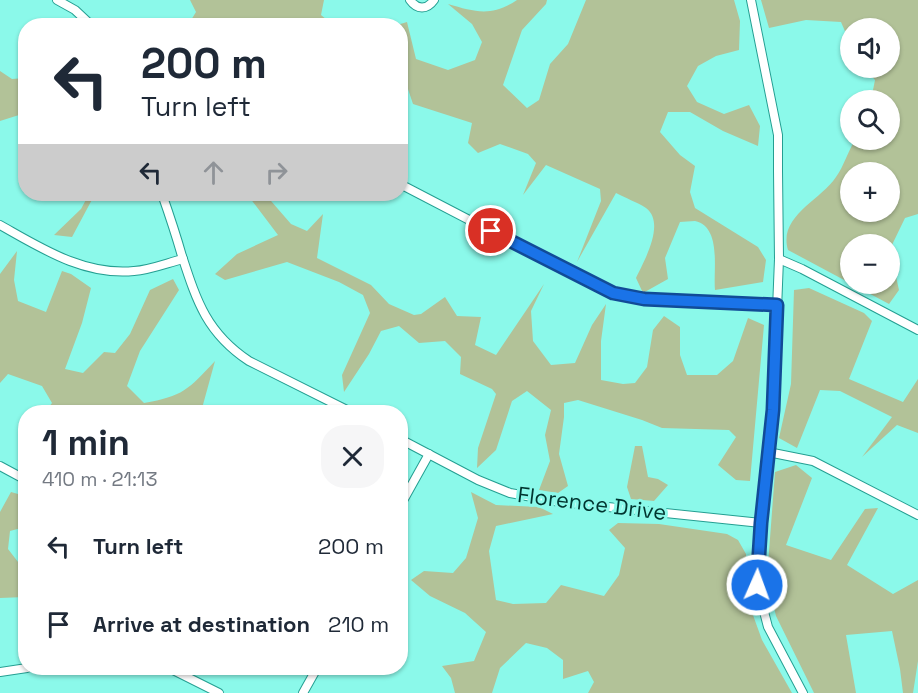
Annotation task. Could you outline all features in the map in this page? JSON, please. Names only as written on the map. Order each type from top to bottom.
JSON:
[{"type":"street","points":[[57,0],[75,10],[84,18]]},
{"type":"street","points":[[410,0],[414,5],[422,8],[434,0]]},
{"type":"street","points":[[751,0],[778,135],[779,259],[773,410],[757,585],[768,627],[803,693]]},
{"type":"street","points":[[408,188],[613,293],[644,299],[777,305]]},
{"type":"street","points":[[164,201],[192,288],[208,322],[223,341],[249,360],[337,405]]},
{"type":"street","points":[[0,225],[74,264],[96,269],[135,271],[183,259]]},
{"type":"street","points":[[779,259],[918,330]]},
{"type":"street","name":"Florence Drive","points":[[408,443],[497,489],[510,493],[560,502],[761,523]]},
{"type":"street","points":[[768,452],[813,461],[918,515]]},
{"type":"street","points":[[408,492],[429,454]]},
{"type":"street","points":[[0,466],[18,476]]},
{"type":"street","points":[[0,672],[18,669]]},
{"type":"street","points":[[183,675],[219,693]]},
{"type":"street","points":[[303,693],[312,675]]},
{"type":"green space","points":[[190,0],[324,0],[321,15],[325,18],[192,18],[196,12]]},
{"type":"green space","points":[[517,0],[547,0],[522,30],[503,85],[527,108],[539,100],[550,64],[568,44],[586,0],[734,0],[740,21],[739,50],[716,56],[698,66],[687,86],[697,102],[724,114],[749,105],[760,126],[758,146],[723,131],[690,112],[668,112],[660,132],[680,155],[695,166],[690,192],[695,208],[758,247],[766,260],[763,282],[715,290],[713,240],[709,232],[704,225],[695,221],[680,222],[665,258],[668,279],[643,293],[636,278],[652,242],[654,223],[652,215],[646,208],[616,193],[577,262],[601,201],[600,189],[546,165],[523,195],[536,163],[528,154],[500,144],[478,153],[468,143],[472,123],[413,104],[408,89],[408,26],[416,59],[448,70],[475,60],[482,42],[472,24],[448,4],[475,11],[491,11]]},
{"type":"green space","points":[[761,0],[918,0],[918,214],[905,218],[897,234],[840,234],[840,278],[788,250],[789,228],[802,210],[829,186],[840,170],[840,222],[900,222],[900,162],[844,162],[850,150],[900,150],[900,90],[873,90],[875,80],[873,78],[900,78],[900,18],[840,18],[840,22],[806,20],[769,28]]},
{"type":"green space","points":[[0,71],[12,79],[18,79],[18,115],[0,121]]},
{"type":"green space","points":[[85,201],[91,201],[72,237],[54,235],[81,209]]},
{"type":"green space","points":[[252,201],[271,201],[291,224],[307,231],[323,214],[317,258],[371,285],[389,304],[414,315],[421,314],[445,297],[457,316],[481,317],[475,345],[496,355],[544,284],[531,311],[533,341],[551,365],[575,363],[592,325],[606,304],[601,341],[601,380],[623,384],[635,383],[647,367],[653,330],[664,316],[680,327],[680,355],[687,375],[717,375],[733,361],[748,318],[764,325],[750,481],[736,480],[718,465],[736,437],[729,430],[662,428],[578,400],[564,403],[559,454],[568,486],[558,493],[539,490],[550,461],[545,435],[551,410],[527,391],[512,401],[496,450],[477,468],[478,448],[496,394],[492,389],[460,374],[461,357],[445,341],[419,343],[399,326],[381,331],[344,392],[342,375],[370,313],[363,295],[339,282],[287,262],[225,280],[215,274],[237,254],[278,235]]},
{"type":"green space","points":[[17,251],[14,280],[18,301],[46,312],[62,271],[71,274],[91,288],[82,323],[65,369],[83,373],[104,352],[115,353],[130,334],[150,290],[173,279],[179,290],[140,351],[127,386],[144,403],[168,398],[191,385],[215,361],[203,405],[50,405],[52,403],[42,386],[8,374],[0,383],[0,274]]},
{"type":"green space","points":[[809,288],[864,313],[872,321],[849,379],[903,402],[918,379],[918,433],[897,425],[862,457],[892,417],[840,391],[820,390],[797,448],[779,438],[791,384],[794,290]]},
{"type":"green space","points":[[870,294],[896,294],[889,304]]},
{"type":"green space","points":[[635,446],[642,446],[648,477],[658,479],[668,485],[654,501],[631,499],[627,487]]},
{"type":"green space","points":[[796,465],[812,478],[786,545],[831,560],[865,509],[878,508],[847,565],[893,594],[918,580],[918,661],[913,693],[903,693],[892,631],[846,635],[856,693],[814,693],[776,616],[767,578],[775,472]]},
{"type":"green space","points":[[11,492],[18,494],[18,529],[10,531],[8,549],[18,562],[18,597],[0,598],[0,512]]},
{"type":"green space","points":[[471,492],[496,505],[539,507],[553,514],[496,526],[489,551],[496,600],[513,604],[546,603],[561,585],[604,596],[619,575],[625,548],[609,530],[618,523],[659,524],[727,534],[738,540],[746,554],[749,604],[762,640],[792,693],[588,693],[594,682],[588,671],[563,679],[563,660],[547,648],[526,643],[500,668],[492,693],[455,693],[451,678],[442,666],[474,661],[486,632],[465,613],[430,596],[411,580],[424,571],[453,573],[466,558],[478,518]]},
{"type":"route","points":[[491,231],[613,293],[644,299],[777,305],[773,410],[757,585]]}]
